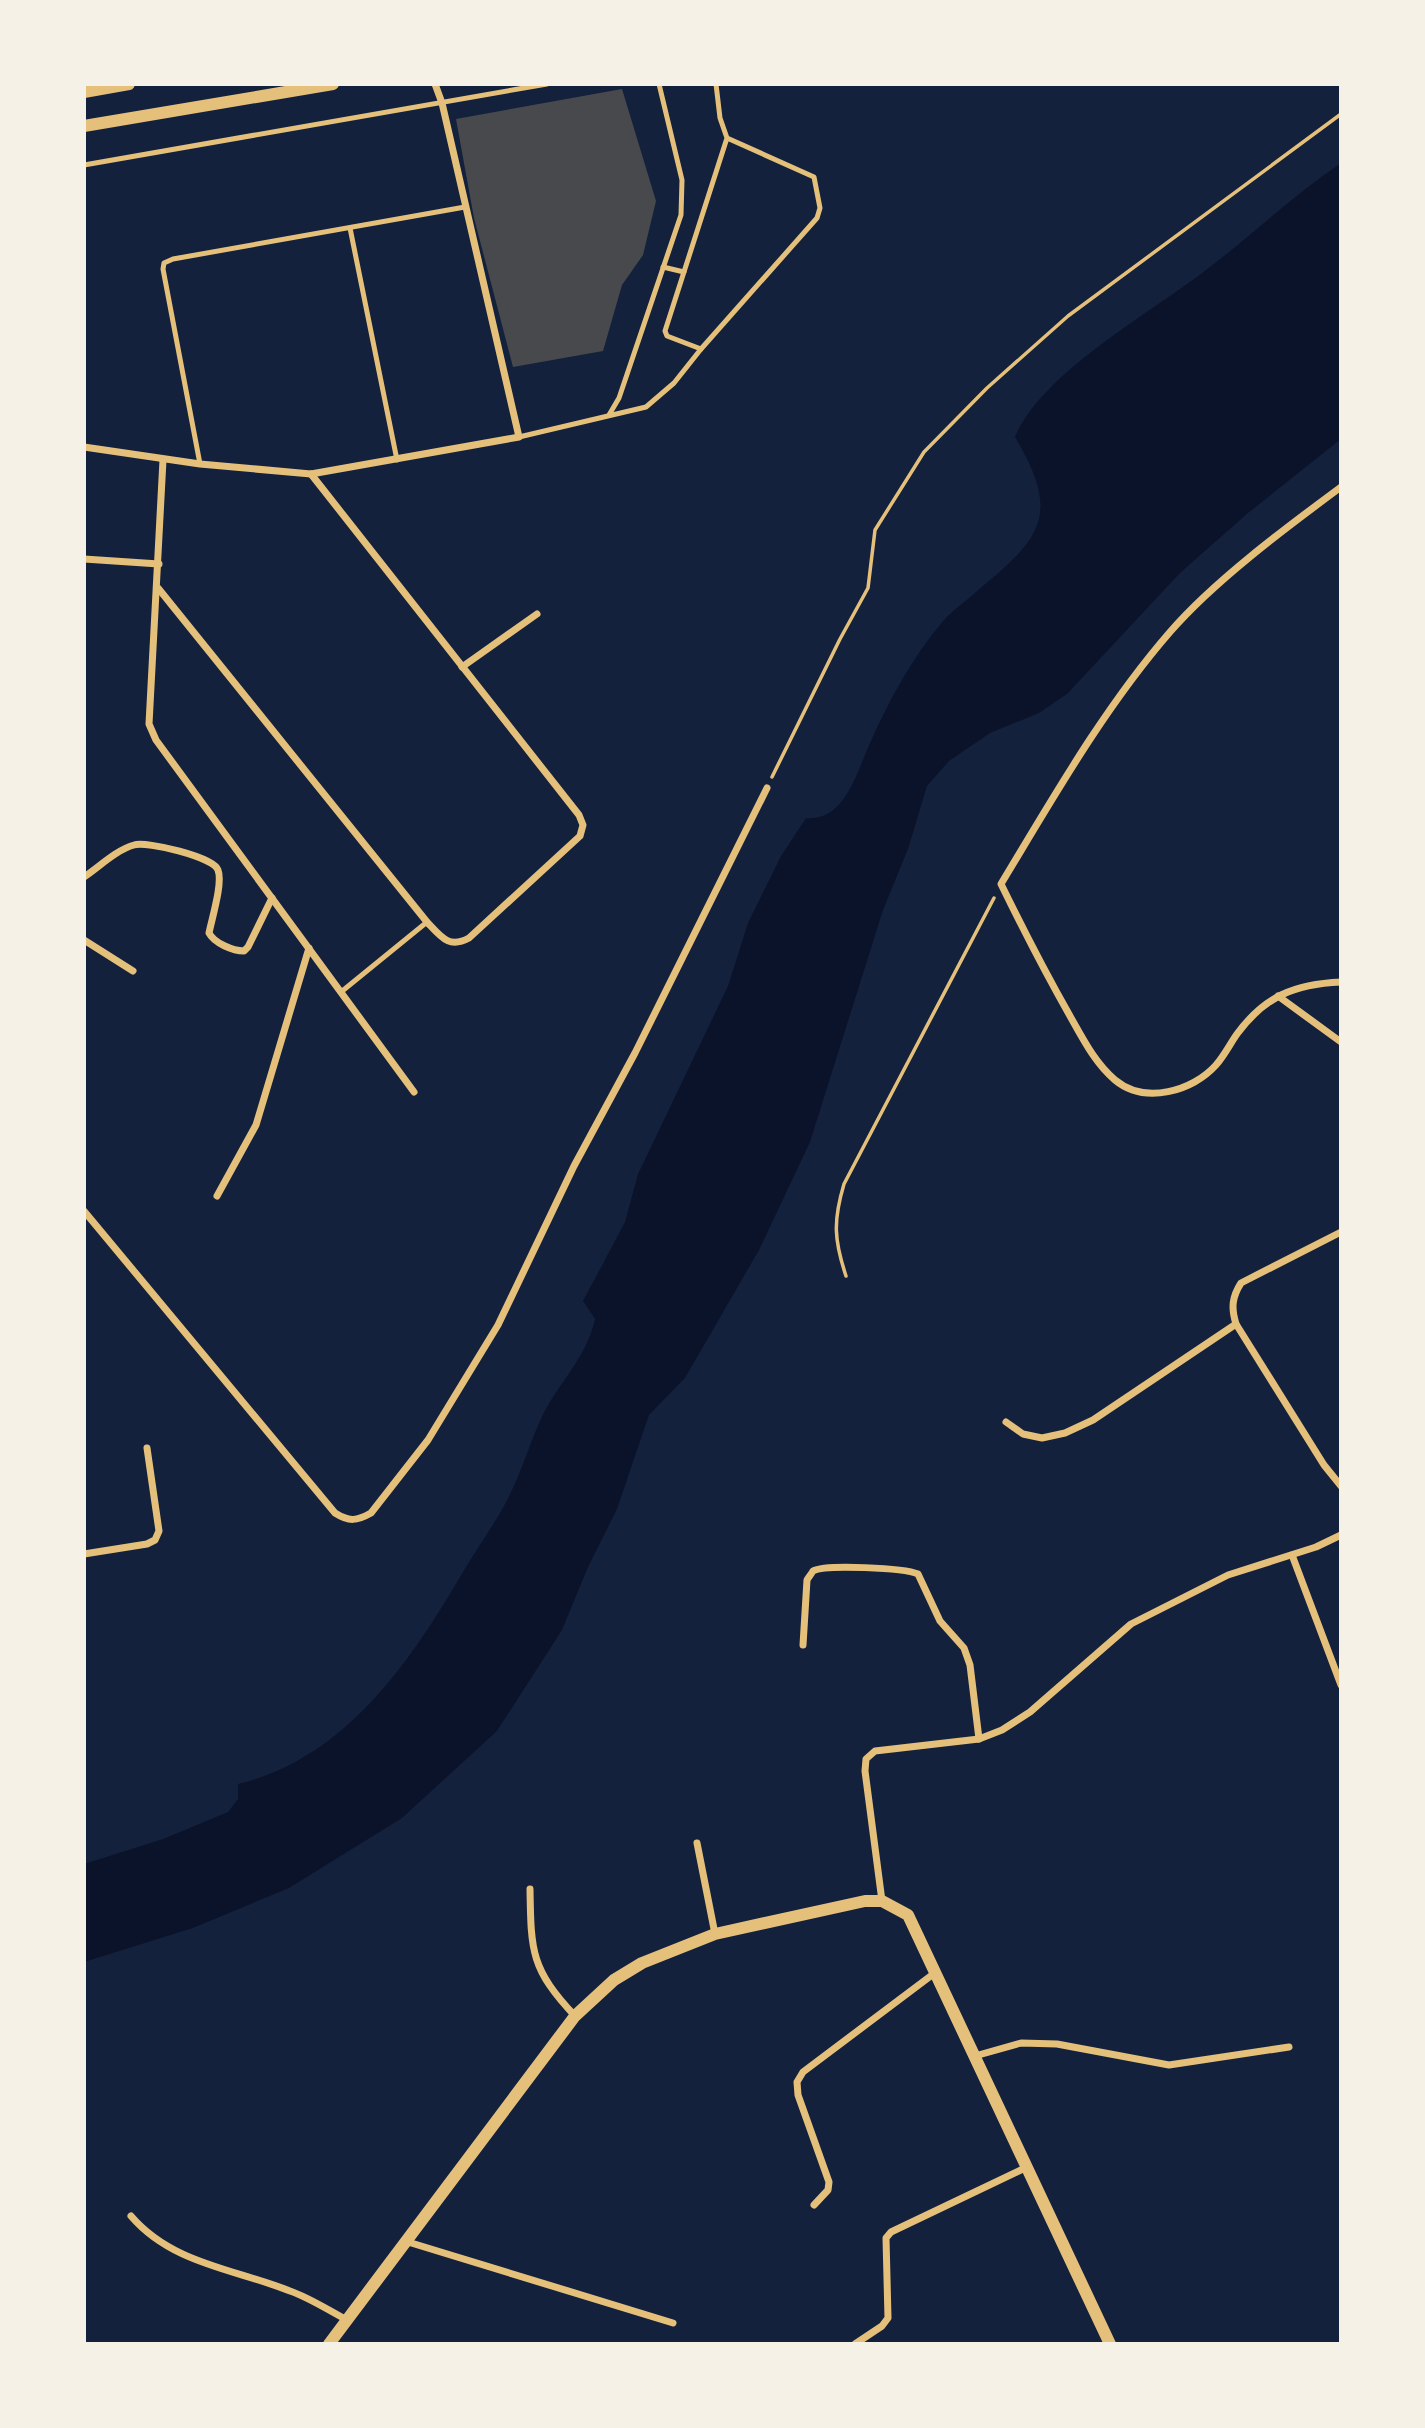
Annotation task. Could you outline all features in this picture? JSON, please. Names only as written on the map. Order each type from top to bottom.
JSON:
[{"type":"street","points":[[84,92],[88,84]]},
{"type":"street","points":[[84,92],[129,84]]},
{"type":"street","points":[[84,126],[333,84]]},
{"type":"street","points":[[84,447],[163,460],[312,474],[519,437],[442,103],[435,84]]},
{"type":"street","points":[[163,460],[149,724],[156,740],[414,1092]]},
{"type":"street","points":[[158,588],[427,922],[446,942],[458,944],[469,938],[580,836],[583,825],[579,815],[312,474]]},
{"type":"street","points":[[1341,487],[1257,554],[1172,629],[1119,695],[1001,884],[1041,964],[1091,1052],[1118,1083],[1143,1092],[1171,1092],[1197,1082],[1216,1065],[1258,1010],[1278,996],[1308,984],[1341,982]]},
{"type":"street","points":[[84,559],[159,564]]},
{"type":"street","points":[[462,667],[537,614]]},
{"type":"street","points":[[84,1211],[335,1513],[345,1520],[359,1520],[372,1513],[428,1440],[498,1325],[574,1166],[635,1053],[767,788]]},
{"type":"street","points":[[84,877],[134,845],[146,844],[210,860],[218,868],[220,879],[209,933],[212,939],[237,951],[244,951],[248,947],[272,898]]},
{"type":"street","points":[[84,940],[133,971]]},
{"type":"street","points":[[217,1196],[256,1125],[309,948]]},
{"type":"street","points":[[1278,996],[1341,1042]]},
{"type":"street","points":[[1341,1232],[1241,1283],[1234,1295],[1233,1312],[1236,1324],[1324,1465],[1341,1486]]},
{"type":"street","points":[[1006,1422],[1023,1434],[1042,1438],[1065,1433],[1093,1420],[1236,1324]]},
{"type":"street","points":[[84,1554],[146,1544],[155,1539],[159,1531],[147,1448]]},
{"type":"street","points":[[882,1901],[865,1771],[866,1759],[875,1751],[979,1739],[1002,1730],[1030,1712],[1131,1624],[1228,1575],[1292,1555],[1341,1535]]},
{"type":"street","points":[[1292,1555],[1341,1685]]},
{"type":"street","points":[[803,1645],[807,1580],[813,1572],[822,1569],[865,1569],[909,1570],[918,1574],[940,1622],[964,1648],[970,1665],[979,1739]]},
{"type":"street","points":[[697,1843],[715,1934]]},
{"type":"street","points":[[530,1889],[534,1956],[548,1987],[575,2016]]},
{"type":"street","points":[[329,2344],[575,2016],[614,1980],[642,1963],[715,1934],[845,1904],[882,1901],[908,1915],[1110,2344]]},
{"type":"street","points":[[814,2205],[828,2190],[829,2182],[798,2095],[797,2082],[803,2072],[936,1972]]},
{"type":"street","points":[[975,2056],[1021,2043],[1057,2044],[1169,2065],[1289,2046]]},
{"type":"street","points":[[855,2344],[882,2326],[888,2318],[886,2238],[891,2232],[1026,2168]]},
{"type":"street","points":[[131,2216],[169,2249],[246,2278],[291,2291],[347,2320]]},
{"type":"street","points":[[408,2242],[673,2323]]},
{"type":"lane","points":[[84,165],[547,84]]},
{"type":"lane","points":[[609,415],[619,398],[684,196],[659,84]]},
{"type":"lane","points":[[701,349],[667,336],[665,331],[727,138],[720,118],[716,84]]},
{"type":"lane","points":[[519,437],[589,423],[609,415],[631,413],[654,402],[674,383],[817,218],[820,208],[814,177],[727,138]]},
{"type":"lane","points":[[200,464],[164,263],[173,258],[465,207]]},
{"type":"lane","points":[[350,228],[397,460]]},
{"type":"lane","points":[[663,267],[684,272]]},
{"type":"lane","points":[[341,992],[427,922]]},
{"type":"path","points":[[767,788],[839,639],[868,588],[875,530],[924,452],[986,388],[1068,316],[1341,114]]},
{"type":"path","points":[[846,1276],[835,1244],[836,1210],[844,1184],[1001,884]]},
{"type":"water","points":[[1341,163],[1341,439],[1248,513],[1180,573],[1067,694],[1039,713],[990,733],[949,761],[927,786],[908,849],[883,910],[810,1142],[759,1250],[685,1378],[649,1415],[617,1509],[588,1567],[562,1630],[497,1731],[402,1818],[289,1888],[193,1928],[84,1962],[84,1864],[163,1839],[228,1812],[238,1799],[238,1784],[277,1771],[311,1753],[343,1729],[397,1672],[443,1606],[495,1521],[516,1481],[546,1408],[578,1360],[591,1334],[595,1319],[583,1301],[625,1222],[638,1174],[728,986],[748,923],[781,856],[806,818],[831,812],[848,792],[894,695],[933,634],[951,613],[1016,556],[1038,524],[1038,487],[1015,437],[1029,413],[1048,390],[1098,347],[1202,273]]},
{"type":"building","points":[[622,89],[656,201],[643,255],[622,285],[603,351],[513,367],[474,218],[456,119]]}]
